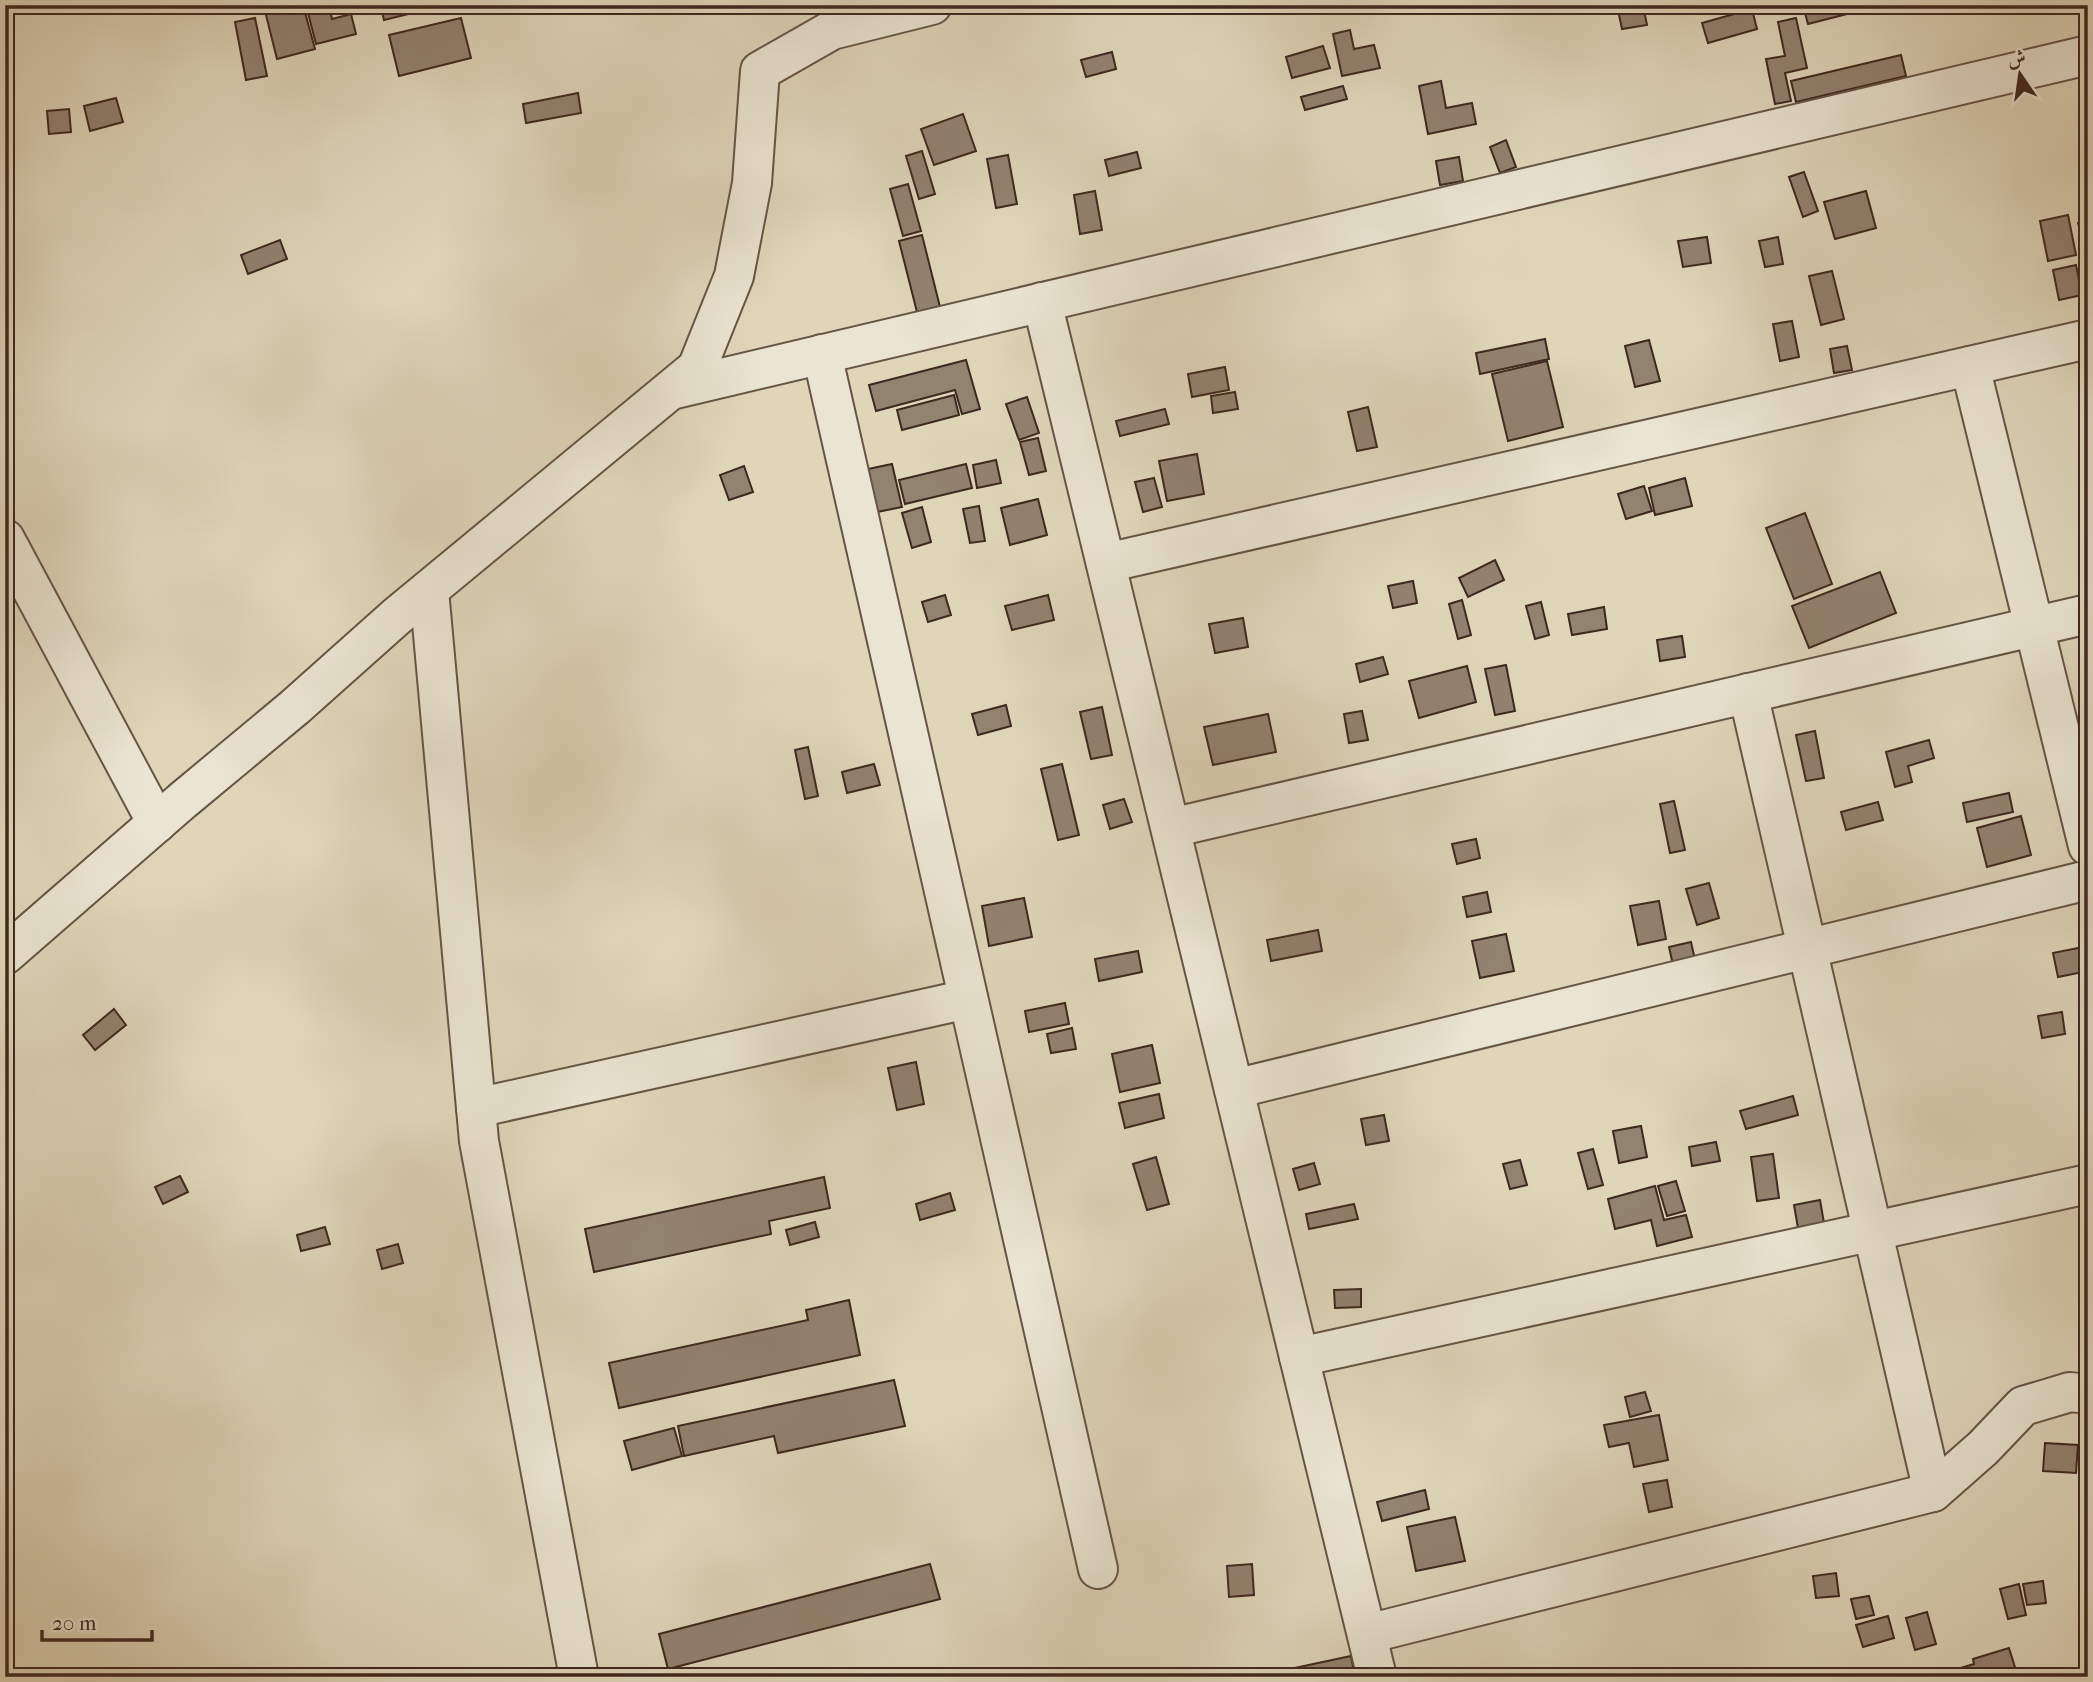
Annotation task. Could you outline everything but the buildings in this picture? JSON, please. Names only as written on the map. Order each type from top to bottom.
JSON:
[{"type":"street","points":[[5,955],[429,590],[696,368],[734,276],[752,183],[760,71],[832,30],[932,5]]},
{"type":"street","points":[[671,390],[2088,55]]},
{"type":"street","points":[[1042,302],[1377,1677]]},
{"type":"street","points":[[1106,562],[2088,339]]},
{"type":"street","points":[[822,354],[1098,1569]]},
{"type":"street","points":[[1970,366],[2088,846]]},
{"type":"street","points":[[7,546],[157,823]]},
{"type":"street","points":[[429,590],[481,1155],[579,1677]]},
{"type":"street","points":[[1171,828],[2088,614]]},
{"type":"street","points":[[1748,693],[1933,1492]]},
{"type":"street","points":[[1234,1089],[2088,880]]},
{"type":"street","points":[[476,1108],[968,999]]},
{"type":"street","points":[[1299,1357],[2088,1184]]},
{"type":"street","points":[[1367,1634],[1933,1492],[1983,1448],[2023,1406],[2070,1392],[2088,1394]]}]
